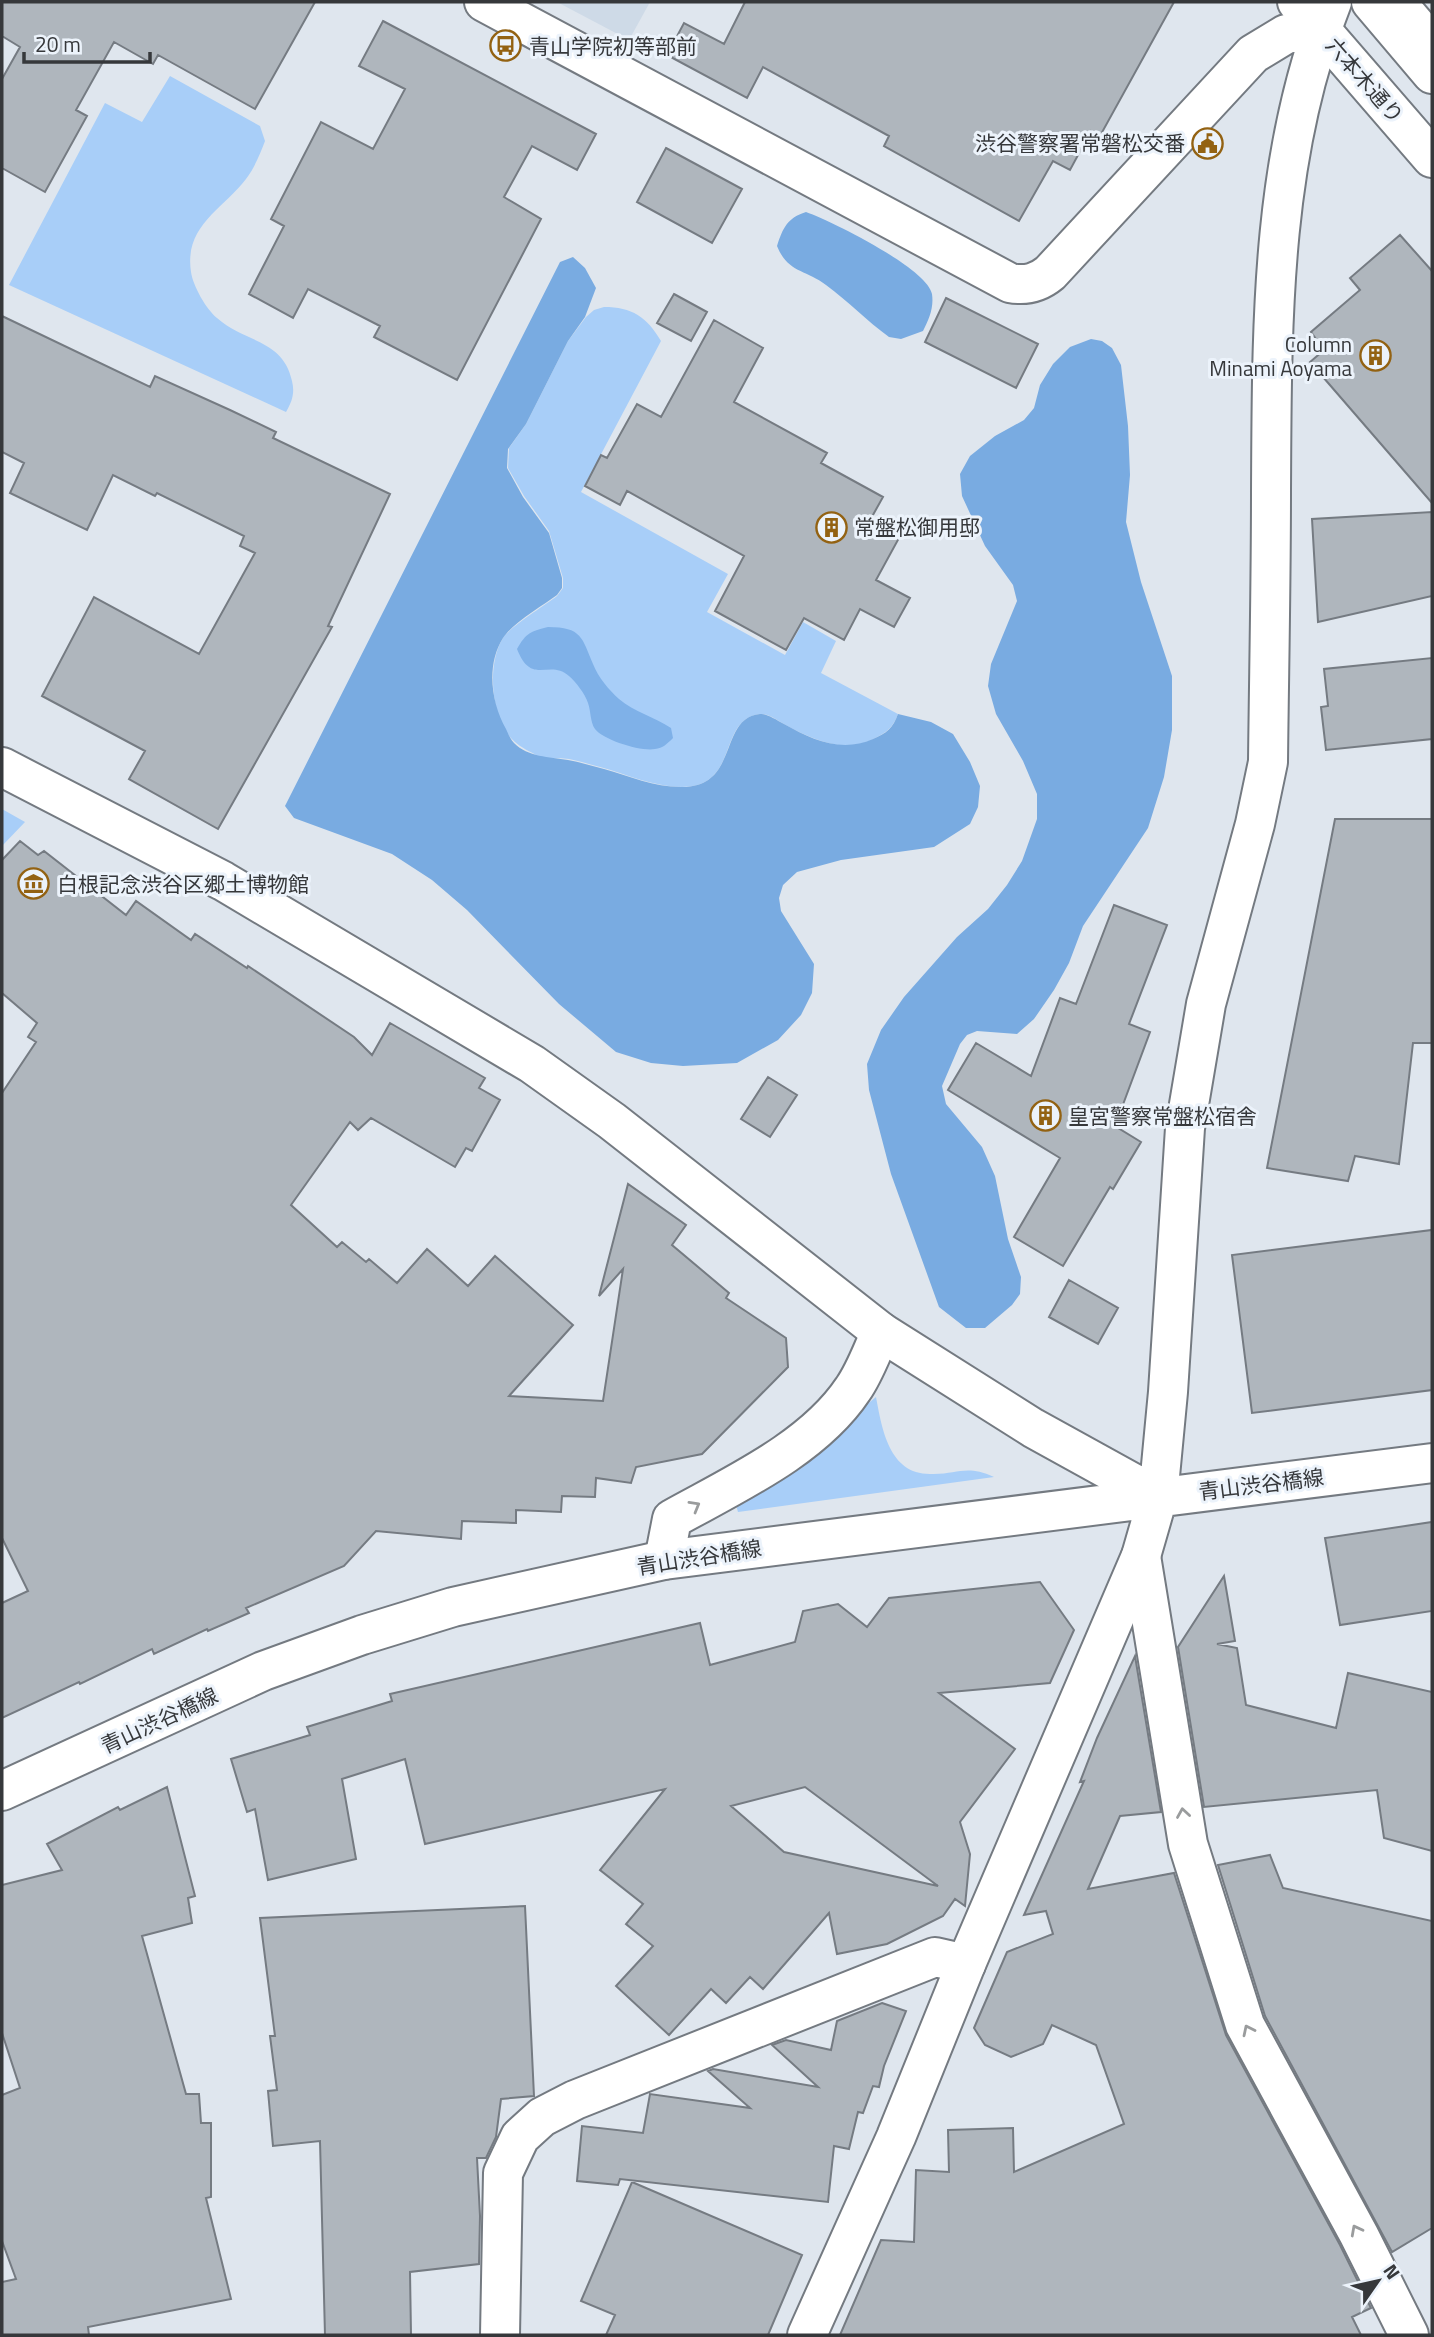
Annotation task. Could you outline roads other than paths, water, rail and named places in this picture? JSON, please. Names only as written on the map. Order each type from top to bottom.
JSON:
[{"type":"main road","points":[[484,2],[986,270],[1017,284],[1041,281],[1051,273],[1253,54],[1317,11]]},
{"type":"main road","points":[[1371,2],[1432,74]]},
{"type":"main road","points":[[1396,2],[1432,44]]},
{"type":"main road","points":[[807,2335],[896,2137],[966,1964],[1141,1556],[1158,1497],[1168,1392],[1185,1128],[1206,1004],[1255,824],[1268,762],[1275,262],[1299,102],[1317,11]]},
{"type":"main road","name":"六本木通り","points":[[1317,11],[1432,158]]},
{"type":"main road","points":[[2,767],[223,881],[532,1064],[612,1121],[881,1332],[1033,1428],[1158,1497]]},
{"type":"main road","points":[[664,1560],[672,1519],[772,1461],[823,1426],[853,1388],[881,1332]]},
{"type":"main road","name":"青山渋谷橋線","points":[[2,1791],[263,1671],[362,1635],[453,1608],[664,1560],[1432,1463]]},
{"type":"main road","points":[[1141,1556],[1188,1844],[1245,2025],[1359,2235],[1409,2335]]},
{"type":"main road","points":[[500,2335],[503,2173],[520,2137],[542,2117],[575,2100],[935,1957],[966,1964]]},
{"type":"place","name":"青山学院初等部前","points":[[506,46]]},
{"type":"place","name":"渋谷警察署常磐松交番","points":[[1208,143]]},
{"type":"place","name":"Column Minami Aoyama","points":[[1375,356]]},
{"type":"place","name":"常盤松御用邸","points":[[831,527]]},
{"type":"place","name":"白根記念渋谷区郷土博物館","points":[[34,884]]},
{"type":"place","name":"皇宮警察常盤松宿舎","points":[[1045,1116]]}]
